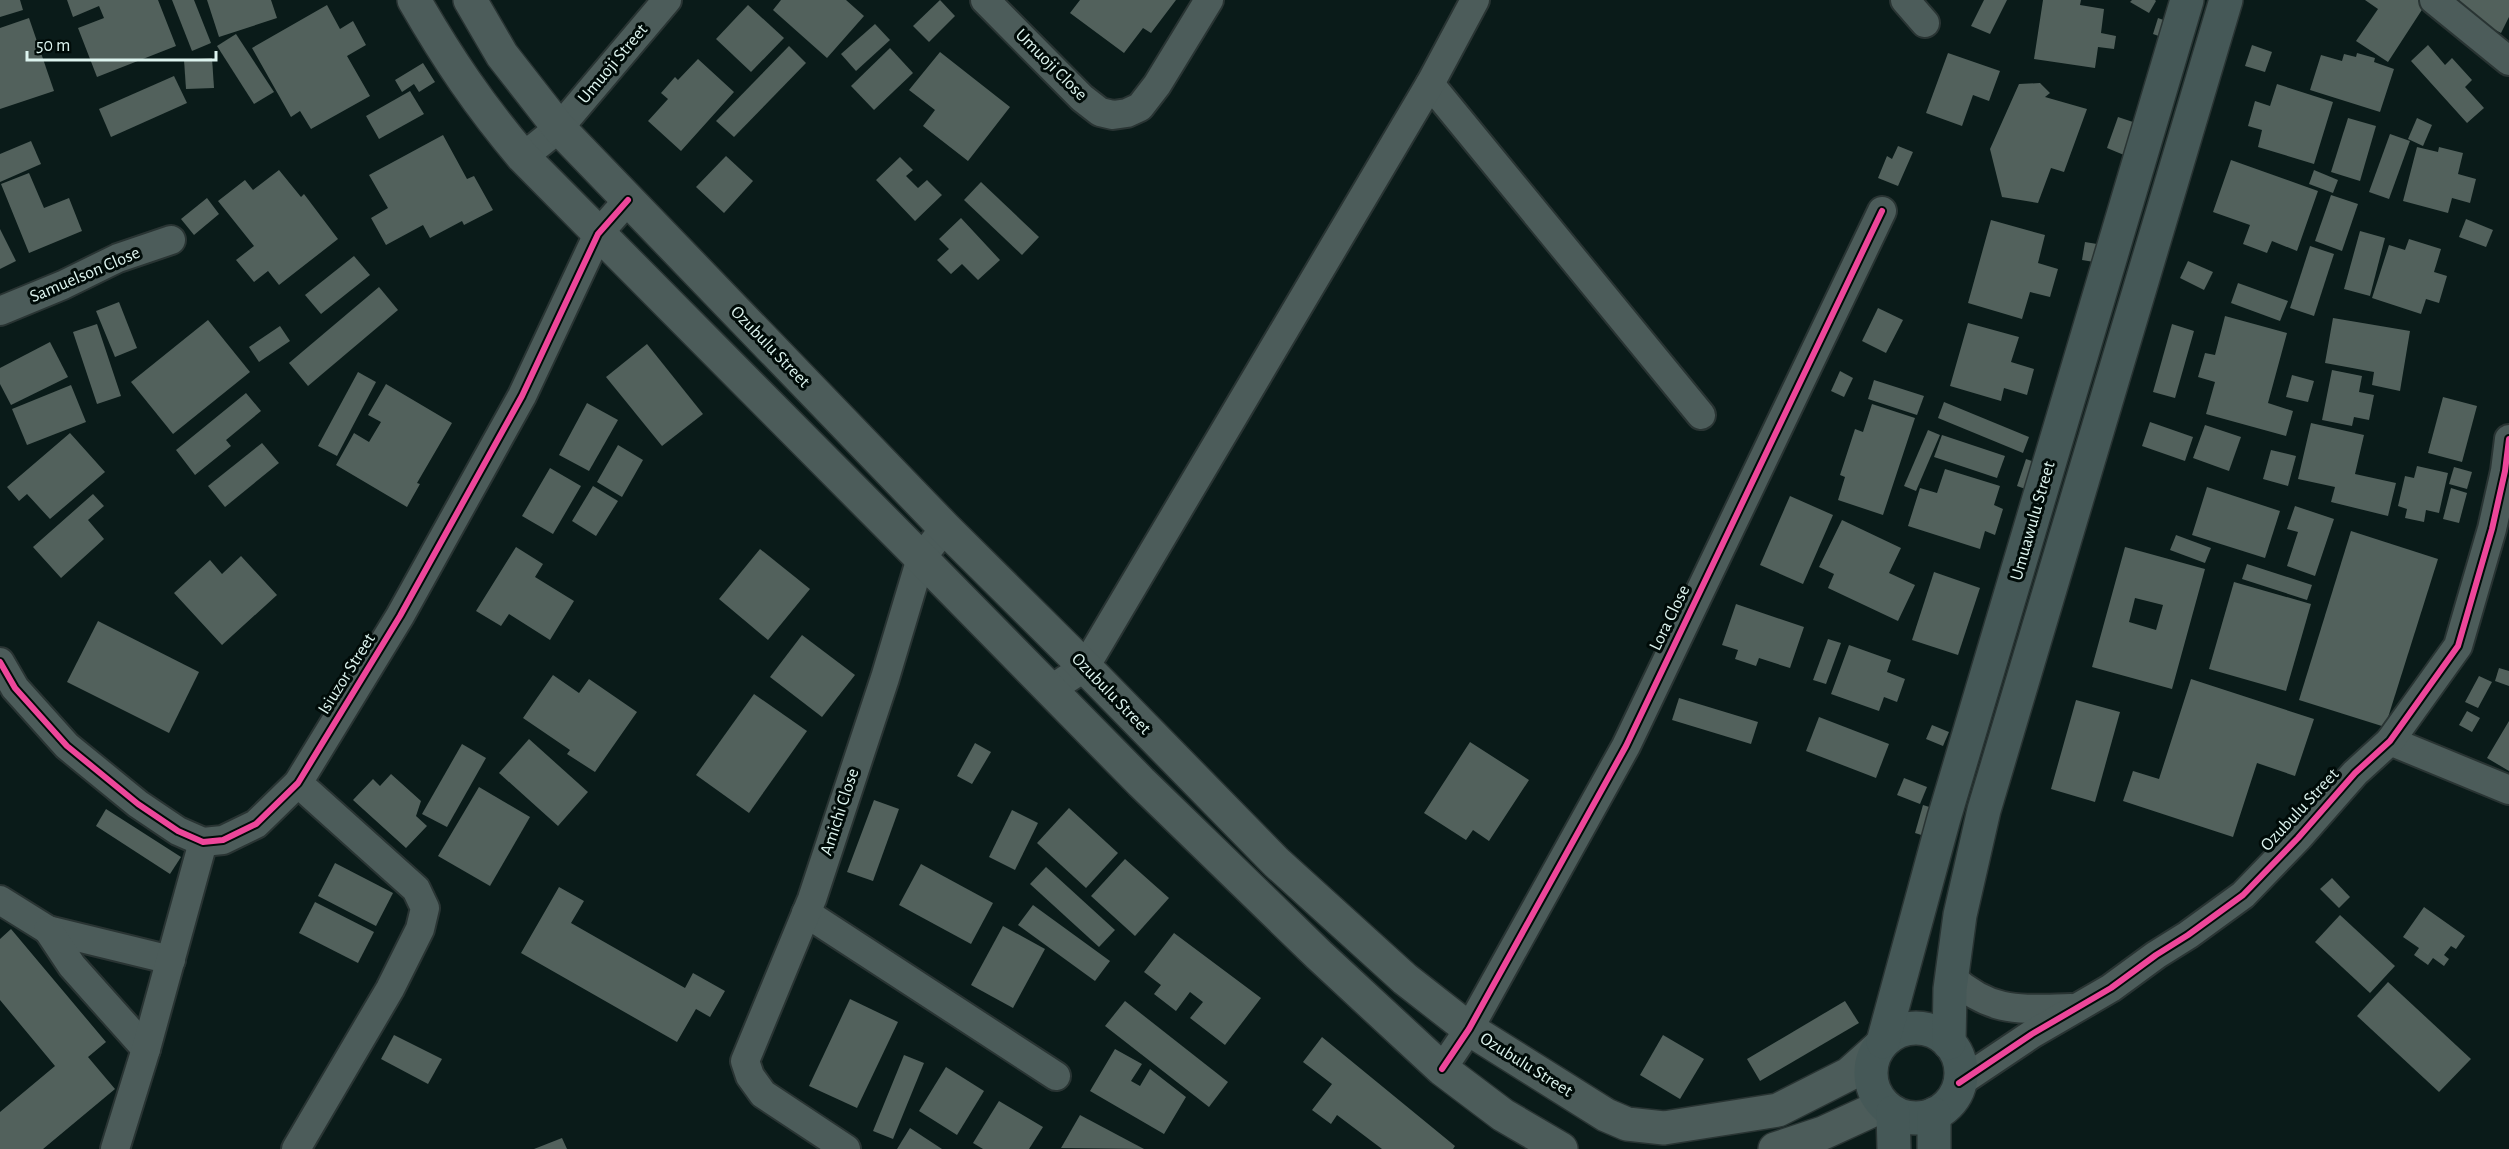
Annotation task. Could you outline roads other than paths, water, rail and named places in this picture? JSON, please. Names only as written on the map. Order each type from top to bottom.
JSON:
[{"type":"main road","points":[[414,0],[446,57],[464,83],[523,157],[1141,782],[1319,956],[1442,1069],[1503,1115],[1561,1149]]},
{"type":"main road","name":"Ozubulu Street","points":[[470,0],[502,56],[559,128],[945,528],[1085,666],[1276,862],[1405,979],[1469,1029],[1606,1115],[1628,1124],[1664,1128],[1778,1110],[1849,1074],[1880,1045]]},
{"type":"main road","name":"Umuawulu Street","points":[[1880,1045],[1944,818],[2187,0]]},
{"type":"main road","name":"Umuawulu Street","points":[[1948,1043],[1952,978],[1960,915],[1984,810],[2226,0]]},
{"type":"main road","points":[[1916,1028],[1934,1032],[1948,1043],[1957,1055],[1960,1069],[1959,1083],[1946,1107],[1934,1114],[1909,1118],[1889,1108],[1876,1095],[1872,1083],[1872,1065],[1880,1045],[1903,1030],[1916,1028]]},
{"type":"main road","points":[[1774,1149],[1889,1108]]},
{"type":"main road","points":[[1889,1108],[1894,1149]]},
{"type":"main road","points":[[1934,1114],[1934,1149]]},
{"type":"street","name":"Umuoji Street","points":[[523,157],[559,128],[667,0]]},
{"type":"street","name":"Umuoji Close","points":[[985,0],[1082,98],[1100,112],[1113,115],[1127,113],[1140,107],[1157,85],[1209,0]]},
{"type":"street","points":[[1050,690],[1085,666],[1430,84],[1475,0]]},
{"type":"street","points":[[1905,0],[1925,23]]},
{"type":"street","points":[[2434,0],[2509,61]]},
{"type":"street","points":[[1430,84],[1701,415]]},
{"type":"street","name":"Isiuzor Street","points":[[203,842],[223,840],[256,824],[298,783],[400,616],[516,406],[598,234],[628,200]]},
{"type":"street","name":"Lora Close","points":[[1442,1069],[1469,1029],[1626,746],[1882,211]]},
{"type":"street","name":"Samuelson Close","points":[[0,310],[63,285],[118,258],[171,240]]},
{"type":"street","name":"Ozubulu Street","points":[[1959,1083],[2073,1008],[2111,988],[2243,896],[2355,773],[2390,741],[2458,646],[2492,529],[2505,471],[2509,439]]},
{"type":"street","points":[[921,558],[945,528]]},
{"type":"street","name":"Amichi Close","points":[[846,1149],[763,1094],[750,1076],[745,1061],[806,913],[885,678],[921,558]]},
{"type":"street","points":[[0,662],[15,688],[68,746],[138,804],[178,831],[203,842],[146,1049],[115,1149]]},
{"type":"street","points":[[2390,741],[2509,790]]},
{"type":"street","points":[[296,1149],[390,989],[420,929],[425,908],[416,889],[298,783]]},
{"type":"street","points":[[0,900],[48,930],[171,960]]},
{"type":"street","points":[[806,913],[1056,1076]]},
{"type":"street","points":[[48,930],[72,966],[146,1049]]},
{"type":"street","name":"Ozubulu Street","points":[[1952,978],[1971,995],[1993,1004],[2016,1009],[2073,1008]]}]
